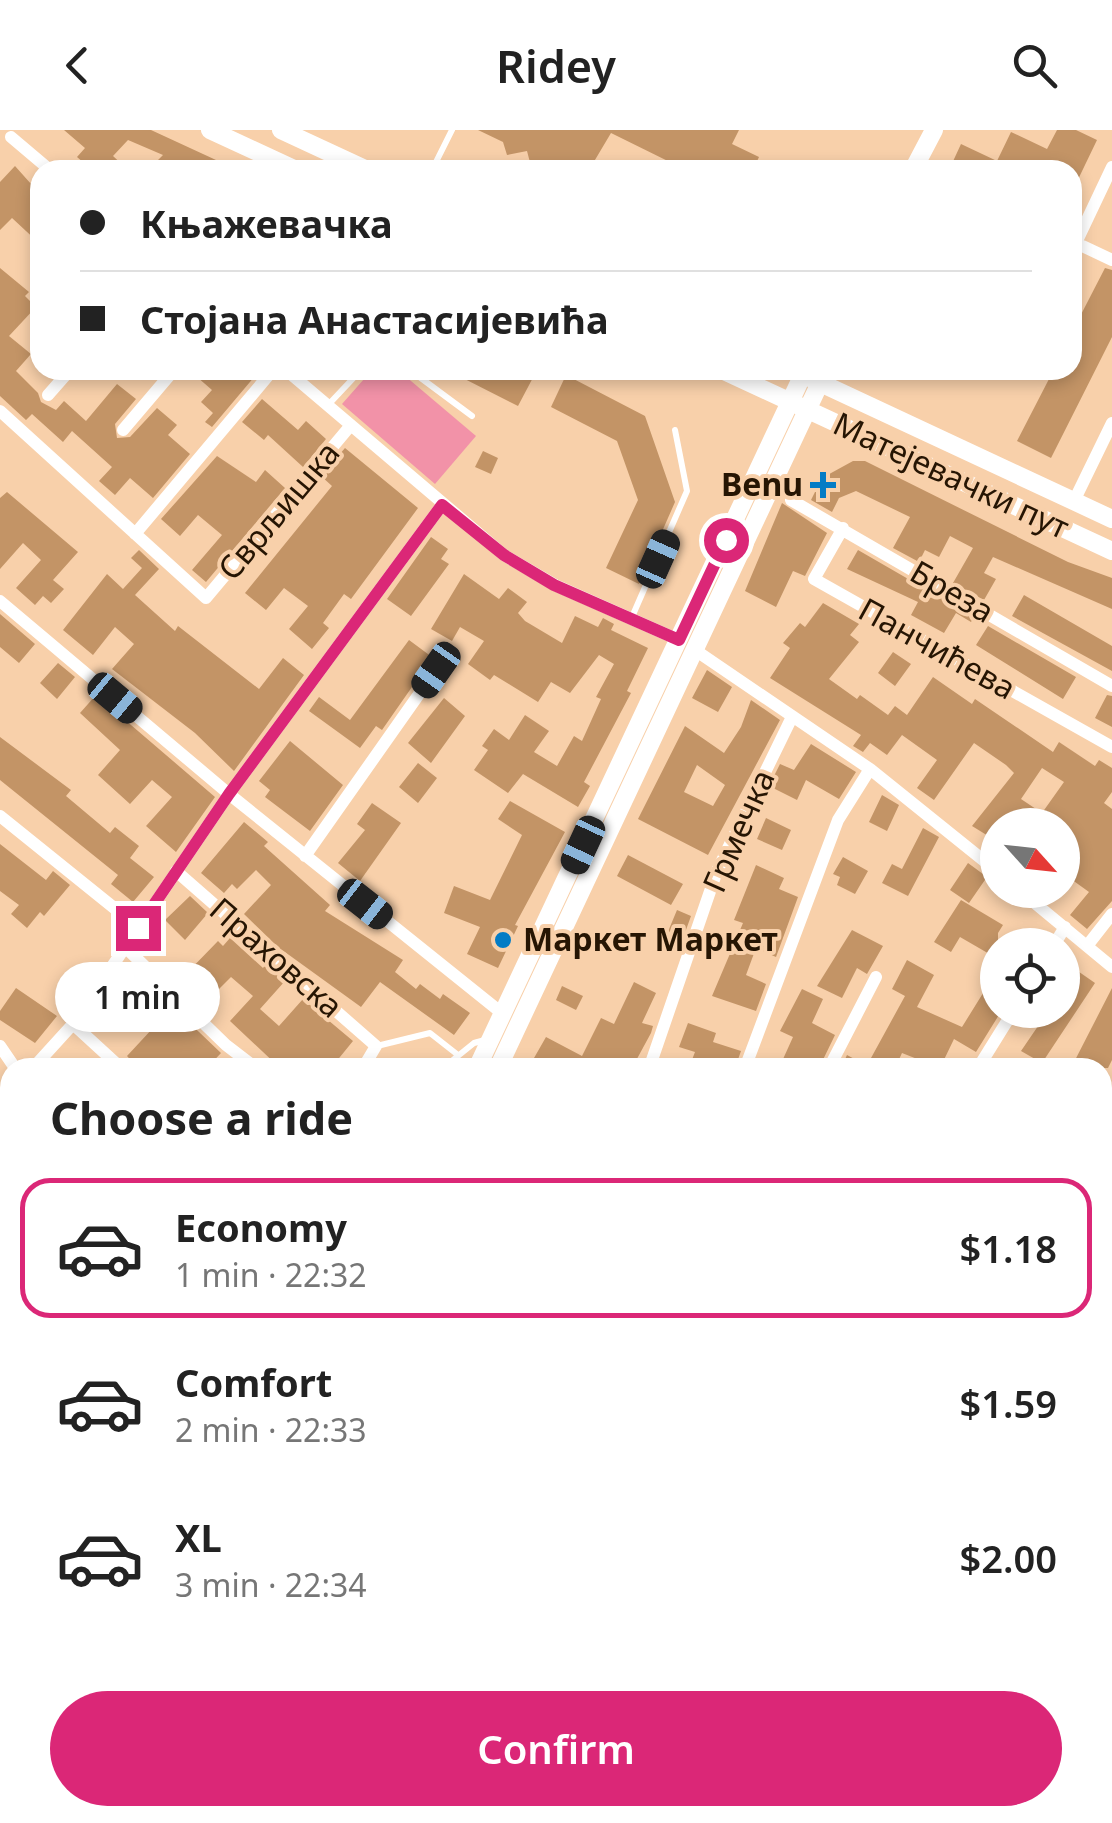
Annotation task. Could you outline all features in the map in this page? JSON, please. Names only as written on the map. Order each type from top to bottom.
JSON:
[{"type":"main road","points":[[210,130],[274,160]]},
{"type":"main road","points":[[281,130],[346,160]]},
{"type":"main road","points":[[919,160],[934,130]]},
{"type":"main road","name":"Матејевачки пут","points":[[743,380],[1112,550]]},
{"type":"main road","points":[[502,1058],[807,380]]},
{"type":"main road","name":"Матејевачки пут","points":[[823,380],[1112,519]]},
{"type":"main road","points":[[482,1058],[687,645]]},
{"type":"street","points":[[0,149],[14,133],[40,160]]},
{"type":"street","points":[[1082,230],[1112,167]]},
{"type":"street","points":[[1082,246],[1112,260]]},
{"type":"street","points":[[48,396],[62,380]]},
{"type":"street","points":[[123,430],[166,380]]},
{"type":"street","points":[[0,411],[135,534],[265,380]]},
{"type":"street","points":[[298,380],[504,555],[554,585],[687,645],[870,769],[980,858]]},
{"type":"street","points":[[1074,502],[1112,423]]},
{"type":"street","name":"Сврљишка","points":[[135,534],[206,598],[351,425]]},
{"type":"street","name":"Бреза","points":[[790,500],[1112,686]]},
{"type":"street","points":[[42,1058],[73,1024],[229,794],[442,505]]},
{"type":"street","name":"Панчићева","points":[[844,528],[814,579],[1112,747]]},
{"type":"street","points":[[0,600],[229,794],[503,1014]]},
{"type":"street","points":[[305,856],[436,670]]},
{"type":"street","name":"Грмечка","points":[[653,1058],[717,872],[792,717]]},
{"type":"street","points":[[748,1058],[838,820],[870,769]]},
{"type":"street","points":[[0,816],[138,928]]},
{"type":"street","name":"Праховска","points":[[176,870],[376,1046]]},
{"type":"street","points":[[1041,908],[1112,967]]},
{"type":"street","points":[[1087,946],[1112,914]]},
{"type":"street","points":[[126,948],[243,1058]]},
{"type":"street","points":[[834,1058],[876,977]]},
{"type":"street","points":[[73,1024],[110,1058]]},
{"type":"street","points":[[984,1058],[1003,1028]]},
{"type":"street","points":[[369,1058],[376,1046]]},
{"type":"lane","points":[[437,160],[452,130]]},
{"type":"lane","points":[[328,405],[352,380]]},
{"type":"lane","points":[[423,380],[472,416]]},
{"type":"lane","points":[[632,617],[687,491],[675,430]]},
{"type":"lane","points":[[376,1046],[430,1033],[458,1055]]},
{"type":"lane","points":[[455,1058],[474,1043],[492,1038]]},
{"type":"shaded area","points":[[363,380],[410,380],[476,436],[435,484],[342,404]]},
{"type":"building","points":[[64,130],[151,130],[216,160],[158,160],[163,155],[128,140],[113,156],[117,160],[80,160],[77,157],[85,148]]},
{"type":"building","points":[[478,130],[739,130],[732,144],[759,157],[666,160],[611,133],[595,160],[529,160],[527,151],[507,155],[503,142]]},
{"type":"building","points":[[1057,130],[1076,130],[1097,140],[1082,171],[1082,160],[997,160],[1011,132],[1047,149]]},
{"type":"building","points":[[961,144],[995,160],[954,160]]},
{"type":"building","points":[[15,166],[30,183],[30,235],[12,218],[0,230],[0,182]]},
{"type":"building","points":[[0,268],[29,292],[25,296],[30,301],[30,313],[9,336],[30,353],[16,371],[38,393],[41,402],[56,410],[64,401],[86,421],[117,384],[136,399],[115,424],[117,438],[130,437],[157,408],[177,425],[168,435],[190,454],[153,498],[130,478],[115,495],[99,481],[112,467],[72,431],[63,442],[32,414],[26,420],[0,396]]},
{"type":"building","points":[[1105,268],[1112,270],[1112,337],[1051,458],[1017,441],[1048,380],[1082,380],[1082,313]]},
{"type":"building","points":[[200,380],[252,380],[212,427],[205,422],[213,413],[201,402],[212,390]]},
{"type":"building","points":[[467,380],[532,380],[518,406]]},
{"type":"building","points":[[564,380],[576,380],[645,416],[675,502],[639,584],[606,568],[638,500],[617,441],[551,407]]},
{"type":"building","points":[[262,399],[298,430],[306,421],[326,439],[303,467],[268,435],[264,440],[242,422]]},
{"type":"building","points":[[345,448],[418,508],[351,599],[344,594],[323,623],[329,628],[312,649],[289,629],[308,606],[284,588],[266,610],[245,593],[332,486],[321,476]]},
{"type":"building","points":[[483,451],[498,458],[491,474],[475,467]]},
{"type":"building","points":[[217,456],[256,482],[265,470],[285,488],[206,582],[192,570],[222,535],[198,515],[180,536],[161,519]]},
{"type":"building","points":[[853,461],[865,461],[1068,562],[1112,578],[1112,609],[993,557],[984,573],[996,579],[984,600],[953,583],[973,548],[950,536],[939,557],[925,550],[919,562],[893,548],[910,517],[856,491],[839,498],[832,512],[811,500],[822,478]]},
{"type":"building","points":[[7,492],[78,552],[53,580],[64,589],[51,603],[43,596],[35,605],[16,588],[41,560],[23,543],[0,569],[0,498]]},
{"type":"building","points":[[782,503],[827,533],[805,576],[793,571],[776,607],[745,591]]},
{"type":"building","points":[[431,537],[448,549],[441,559],[449,564],[411,616],[387,599]]},
{"type":"building","points":[[139,550],[159,569],[135,595],[175,631],[178,626],[259,689],[283,658],[304,675],[234,771],[195,733],[112,669],[134,644],[115,627],[93,655],[63,630],[107,574],[123,589],[142,568],[131,558]]},
{"type":"building","points":[[858,550],[974,617],[971,622],[956,613],[944,633],[911,615],[918,602],[847,569]]},
{"type":"building","points":[[464,574],[499,599],[508,588],[527,602],[518,613],[525,621],[562,643],[575,616],[598,627],[603,618],[614,624],[611,630],[648,648],[627,691],[631,693],[584,782],[590,786],[578,807],[523,774],[508,793],[474,770],[488,750],[482,746],[494,729],[509,740],[525,715],[549,731],[534,752],[557,766],[574,736],[582,741],[601,699],[596,697],[614,664],[599,655],[570,693],[551,682],[538,702],[494,675],[490,680],[468,664],[484,641],[460,627],[452,641],[431,629]]},
{"type":"building","points":[[1024,595],[1112,646],[1112,671],[1012,616]]},
{"type":"building","points":[[823,603],[859,624],[850,635],[859,642],[829,679],[888,715],[895,706],[907,715],[933,677],[972,704],[975,699],[1053,752],[1059,742],[1095,766],[1099,760],[1112,768],[1112,792],[1104,803],[1112,809],[1112,901],[1087,929],[1070,915],[1080,908],[1089,892],[1080,886],[1080,808],[1046,808],[1064,782],[1042,768],[1021,799],[1034,808],[986,808],[1014,773],[974,743],[934,800],[917,788],[937,760],[902,735],[887,755],[870,743],[863,752],[853,746],[861,735],[770,678],[790,648],[783,643],[800,623],[805,627]]},
{"type":"building","points":[[0,614],[35,644],[19,663],[0,647]]},
{"type":"building","points":[[988,626],[1076,677],[1063,699],[976,645]]},
{"type":"building","points":[[409,640],[436,660],[428,664],[382,730],[376,726],[360,748],[309,711],[319,697],[350,720]]},
{"type":"building","points":[[893,652],[911,664],[895,686],[878,673]]},
{"type":"building","points":[[58,663],[75,677],[57,699],[40,683]]},
{"type":"building","points":[[707,670],[732,687],[718,712],[692,698]]},
{"type":"building","points":[[96,695],[215,797],[176,852],[146,826],[172,797],[152,780],[130,804],[98,775],[120,750],[80,713]]},
{"type":"building","points":[[1107,695],[1112,696],[1112,727],[1095,718]]},
{"type":"building","points":[[444,698],[465,716],[431,763],[408,743]]},
{"type":"building","points":[[751,700],[780,720],[708,855],[638,819],[685,726],[724,753],[741,727]],"holes":[[[697,765],[725,785],[713,806],[684,792]]]},
{"type":"building","points":[[0,737],[71,790],[66,796],[110,833],[115,827],[139,846],[130,858],[154,877],[133,902],[111,884],[118,875],[0,780]]},
{"type":"building","points":[[290,741],[343,785],[310,831],[265,797],[270,790],[259,781]]},
{"type":"building","points":[[811,744],[856,772],[839,799],[806,780],[797,800],[769,786],[780,764],[794,770]]},
{"type":"building","points":[[418,763],[437,778],[418,803],[399,787]]},
{"type":"building","points":[[882,795],[899,805],[887,831],[869,822]]},
{"type":"building","points":[[510,801],[565,832],[515,925],[518,926],[498,968],[467,954],[480,927],[444,913],[454,886],[490,900],[522,835],[498,819]]},
{"type":"building","points":[[372,803],[401,823],[360,881],[338,863],[365,830],[357,824]]},
{"type":"building","points":[[766,818],[791,830],[782,850],[757,839]]},
{"type":"building","points":[[244,822],[268,842],[264,846],[330,905],[325,911],[403,960],[395,972],[416,989],[420,984],[440,999],[443,994],[470,1013],[454,1035],[380,982],[361,1007],[278,947],[244,914],[271,885],[256,870],[237,889],[232,884],[224,893],[201,873]]},
{"type":"building","points":[[923,828],[939,837],[908,896],[882,883],[892,864],[902,869]]},
{"type":"building","points":[[0,844],[46,880],[53,871],[70,885],[44,916],[40,912],[27,928],[11,914],[19,905],[0,891]]},
{"type":"building","points":[[628,855],[683,884],[671,905],[617,876]]},
{"type":"building","points":[[843,857],[868,871],[855,894],[837,885],[840,877],[833,874]]},
{"type":"building","points":[[968,863],[980,872],[980,887],[969,903],[950,890]]},
{"type":"building","points":[[756,865],[784,878],[779,889],[798,897],[776,957],[756,948],[746,975],[766,984],[756,1011],[712,996],[743,923],[734,920]]},
{"type":"building","points":[[190,896],[208,913],[185,940],[165,920]]},
{"type":"building","points":[[961,900],[1003,925],[980,928],[980,949],[960,937],[951,952],[934,942]]},
{"type":"building","points":[[677,910],[691,916],[682,941],[667,934]]},
{"type":"building","points":[[852,930],[883,946],[867,974],[857,968],[842,998],[817,986]]},
{"type":"building","points":[[230,938],[263,968],[266,964],[285,981],[260,1009],[279,1026],[303,999],[353,1041],[339,1058],[269,1058],[230,1021],[253,996],[231,977],[207,1001],[183,977],[218,941],[223,946]]},
{"type":"building","points":[[907,960],[934,975],[917,1007],[962,1027],[980,998],[980,1028],[991,1028],[976,1052],[954,1039],[945,1058],[915,1058],[902,1053],[900,1058],[871,1058],[905,996],[892,989]]},
{"type":"building","points":[[132,968],[221,1053],[216,1058],[129,1058],[153,1028],[111,988]]},
{"type":"building","points":[[1080,973],[1095,983],[1080,1006]]},
{"type":"building","points":[[634,982],[656,993],[642,1023],[653,1026],[637,1058],[534,1058],[546,1037],[582,1056],[601,1018],[614,1024]]},
{"type":"building","points":[[562,986],[583,996],[576,1010],[556,1000]]},
{"type":"building","points":[[16,988],[57,1016],[35,1043],[0,1020],[0,1011]]},
{"type":"building","points":[[1112,988],[1112,1058],[1076,1058]]},
{"type":"building","points":[[802,989],[823,999],[812,1023],[835,1035],[824,1058],[784,1058],[793,1037],[780,1031]]},
{"type":"building","points":[[688,1023],[716,1033],[713,1042],[741,1051],[739,1058],[693,1058],[695,1052],[679,1047]]},
{"type":"building","points":[[1037,1028],[1065,1028],[1045,1058],[1033,1058],[1021,1051]]},
{"type":"place","name":"Benu","points":[[823,485]]},
{"type":"place","name":"Маркет Маркет","points":[[503,940]]},
{"type":"route","points":[[138,928],[229,794],[442,505],[504,555],[554,585],[679,640],[726,540]]}]
